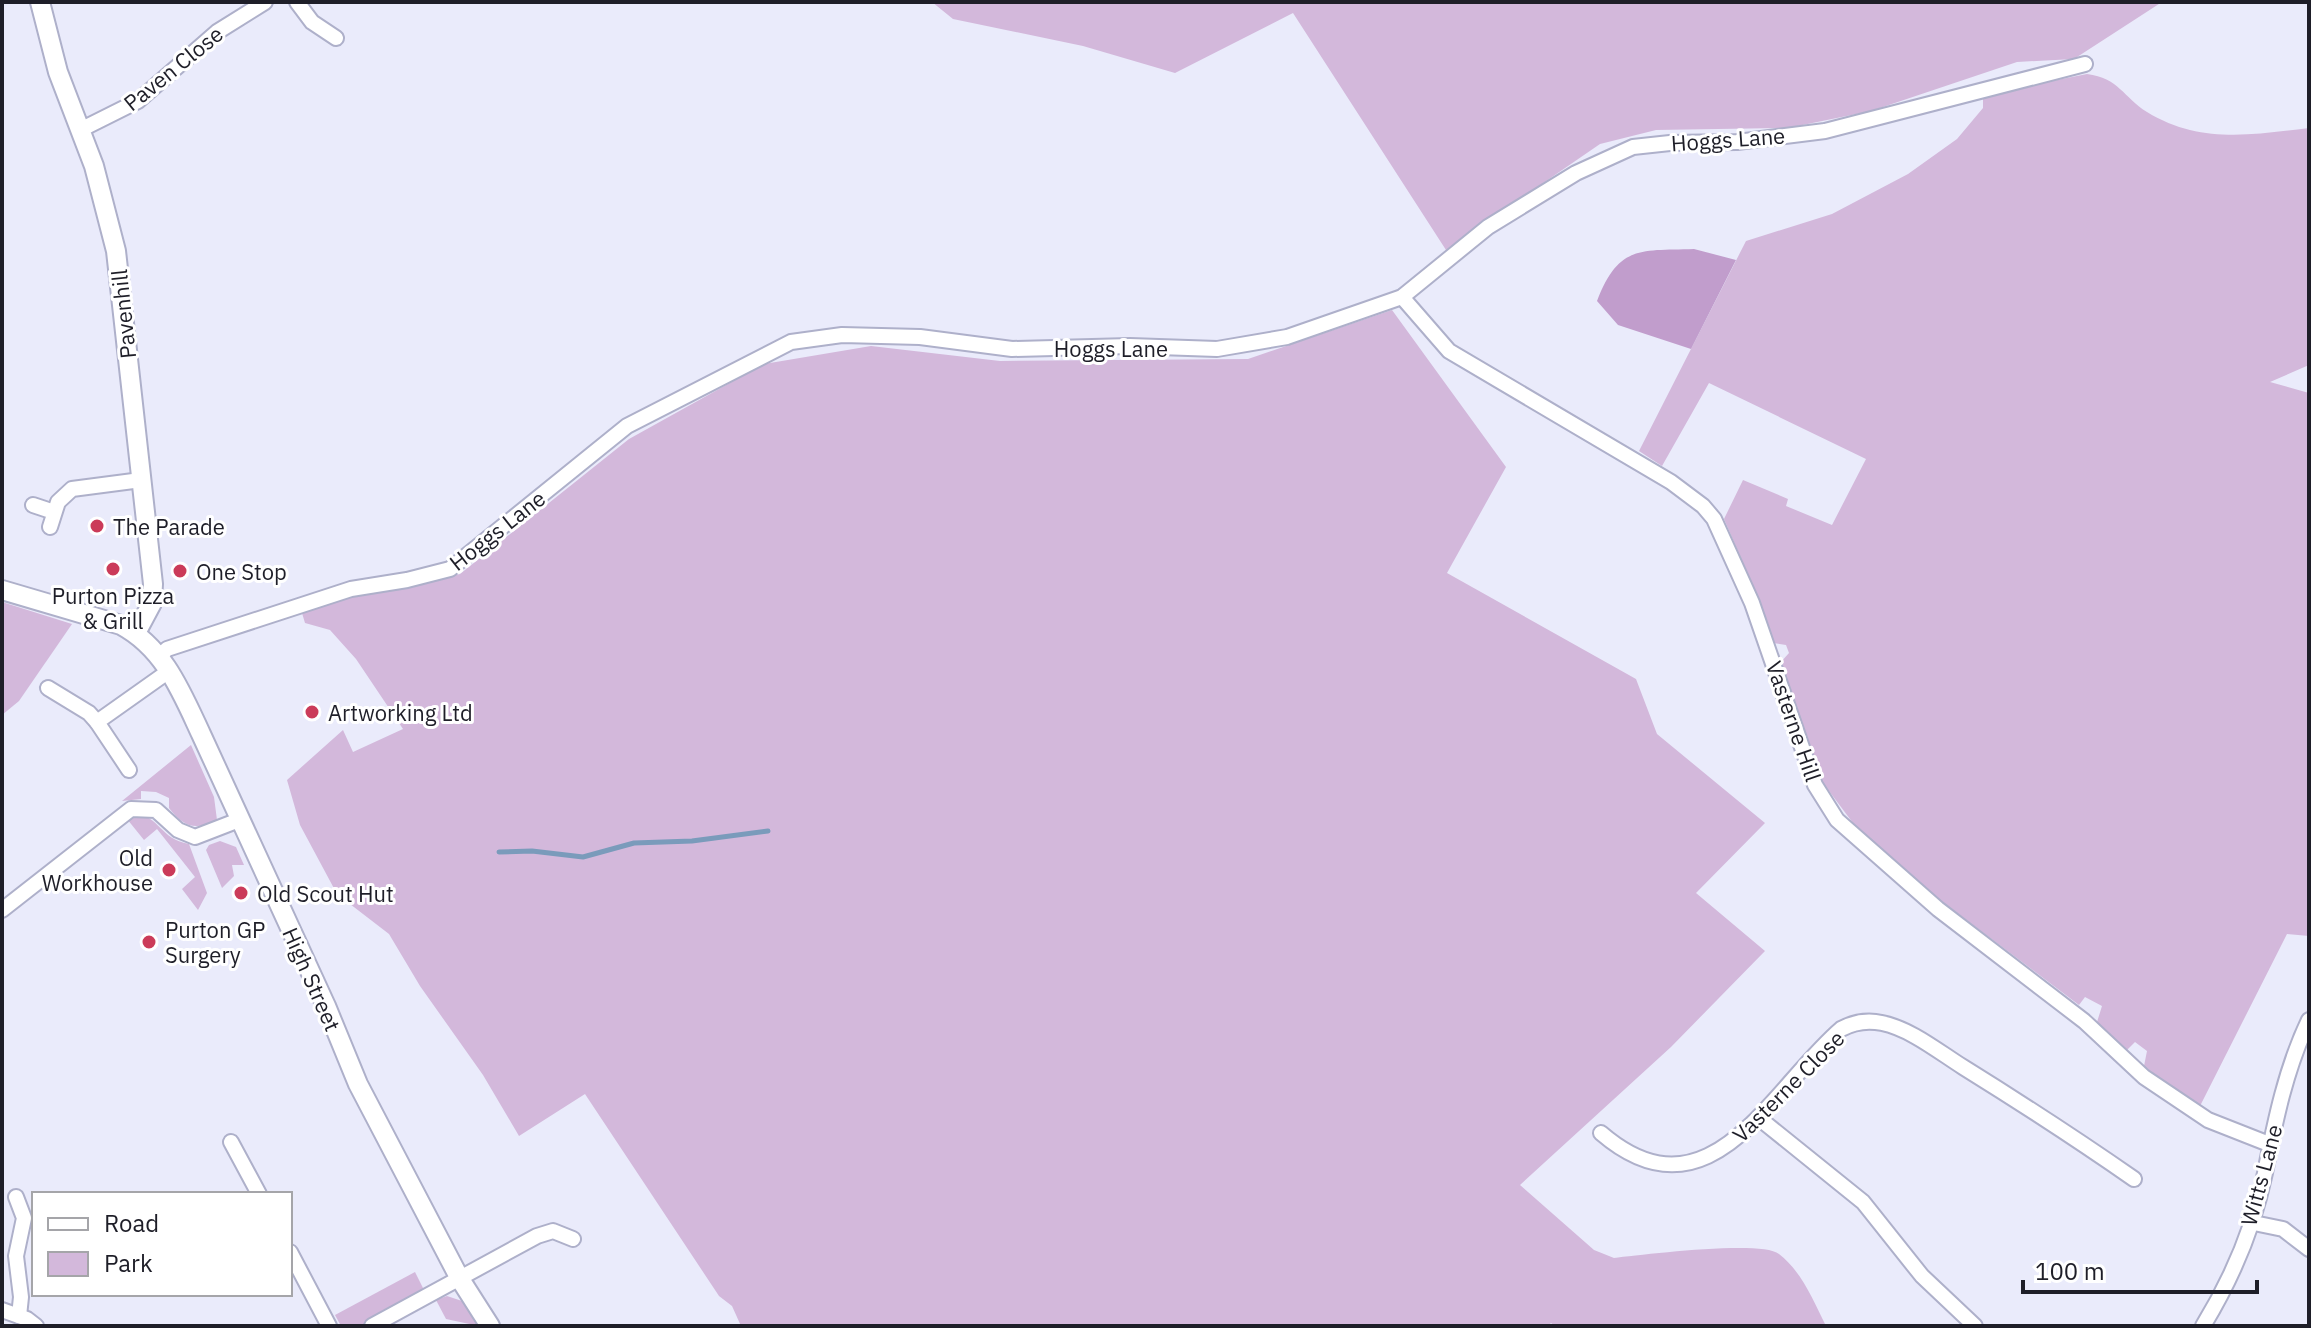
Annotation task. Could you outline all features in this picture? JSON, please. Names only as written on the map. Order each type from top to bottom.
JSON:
[{"type":"street","name":"Pavenhill","points":[[40,2],[58,72],[102,190],[116,251],[153,596],[136,633]]},
{"type":"street","name":"Paven Close","points":[[80,130],[127,108],[217,32],[265,2]]},
{"type":"street","points":[[297,2],[312,22],[336,38]]},
{"type":"street","name":"Hoggs Lane","points":[[97,722],[165,664],[167,649],[351,589],[450,569],[627,426],[792,342],[842,335],[920,337],[1012,349],[1130,346],[1217,349],[1287,337],[1402,297],[1488,227],[1576,173],[1633,147],[1737,142],[1825,131],[2085,64]]},
{"type":"street","name":"Vasterne Hill","points":[[1402,297],[1449,351],[1671,482],[1703,506],[1714,519],[1752,603],[1815,785],[1837,820],[1938,909],[2084,1021],[2144,1077],[2208,1120],[2269,1144]]},
{"type":"street","points":[[33,505],[52,520],[61,497],[72,489],[141,480]]},
{"type":"street","points":[[2,590],[121,625],[136,633]]},
{"type":"street","name":"High Street","points":[[136,633],[165,664],[201,734],[320,993],[358,1084],[460,1279],[490,1326]]},
{"type":"street","points":[[48,688],[89,713],[129,770]]},
{"type":"street","points":[[2,910],[124,812],[137,808],[156,810],[178,830],[195,837],[239,820]]},
{"type":"street","name":"Witts Lane","points":[[2203,1326],[2232,1270],[2249,1222],[2262,1183],[2285,1085],[2305,1042],[2309,1020]]},
{"type":"street","name":"Vasterne Close","points":[[1601,1133],[1623,1150],[1644,1159],[1663,1163],[1685,1162],[1708,1156],[1726,1147],[1760,1119],[1841,1029],[1873,1022],[1898,1028],[1935,1049],[2134,1179]]},
{"type":"street","points":[[1760,1119],[1863,1202],[1922,1276],[1975,1326]]},
{"type":"street","points":[[231,1142],[258,1192]]},
{"type":"street","points":[[16,1197],[24,1218],[16,1256],[21,1297],[19,1316]]},
{"type":"street","points":[[553,1231],[560,1216]]},
{"type":"street","points":[[2249,1222],[2283,1229],[2309,1249]]},
{"type":"street","points":[[372,1326],[537,1236],[553,1231],[573,1239]]},
{"type":"street","points":[[292,1256],[329,1326]]},
{"type":"street","points":[[2,1310],[36,1326]]},
{"type":"green space","points":[[932,2],[2162,2],[2074,59],[2017,62],[1871,111],[1788,128],[1656,130],[1600,144],[1446,250],[1293,13],[1175,73],[1083,46],[953,19]]},
{"type":"green space","points":[[2087,74],[2114,84],[2147,112],[2186,129],[2226,135],[2309,128],[2309,365],[2270,382],[2309,393],[2309,936],[2287,934],[2199,1108],[2144,1066],[2147,1051],[2135,1042],[2127,1050],[2097,1022],[2102,1006],[2085,997],[2079,1005],[1936,897],[1856,827],[1823,783],[1780,663],[1789,653],[1786,645],[1773,643],[1724,519],[1743,480],[1788,499],[1786,506],[1832,525],[1866,459],[1709,383],[1662,466],[1639,451],[1746,241],[1832,214],[1908,174],[1957,139],[1983,108],[1983,95]]},
{"type":"green space","points":[[1392,310],[1506,467],[1447,573],[1636,679],[1657,734],[1765,823],[1696,893],[1765,951],[1671,1047],[1520,1185],[1594,1250],[1614,1258],[1726,1248],[1768,1250],[1779,1254],[1801,1278],[1826,1326],[1555,1326],[1551,1323],[1548,1326],[741,1326],[732,1306],[719,1296],[585,1094],[519,1136],[483,1075],[420,986],[389,934],[337,894],[300,825],[287,780],[343,730],[353,752],[403,729],[356,659],[330,630],[305,623],[302,613],[338,597],[460,574],[629,439],[764,364],[871,346],[1000,361],[1248,359]]},
{"type":"green space","points":[[2,602],[72,624],[19,701],[2,715]]},
{"type":"green space","points":[[191,745],[214,797],[217,820],[196,826],[185,823],[169,808],[169,798],[156,792],[141,791],[141,799],[122,801]]},
{"type":"green space","points":[[134,814],[150,819],[172,837],[189,844],[207,893],[198,910],[182,889],[195,877],[157,829],[144,840],[127,819]]},
{"type":"green space","points":[[220,841],[236,847],[244,865],[232,865],[234,876],[222,888],[206,850],[209,845]]},
{"type":"green space","points":[[415,1272],[425,1292],[362,1326],[341,1326],[335,1315]]},
{"type":"green space","points":[[447,1296],[462,1301],[479,1326],[446,1319],[436,1300]]},
{"type":"shaded area","points":[[1694,249],[1736,260],[1691,349],[1618,325],[1597,301],[1614,269],[1634,254]]},
{"type":"waterway","points":[[499,852],[532,851],[583,857],[634,843],[692,841],[768,831]]},
{"type":"place","name":"The Parade","points":[[97,526]]},
{"type":"place","name":"Purton Pizza & Grill","points":[[113,569]]},
{"type":"place","name":"One Stop","points":[[180,571]]},
{"type":"place","name":"Artworking Ltd","points":[[312,712]]},
{"type":"place","name":"Old Workhouse","points":[[169,870]]},
{"type":"place","name":"Old Scout Hut","points":[[241,893]]},
{"type":"place","name":"Purton GP Surgery","points":[[149,942]]}]
